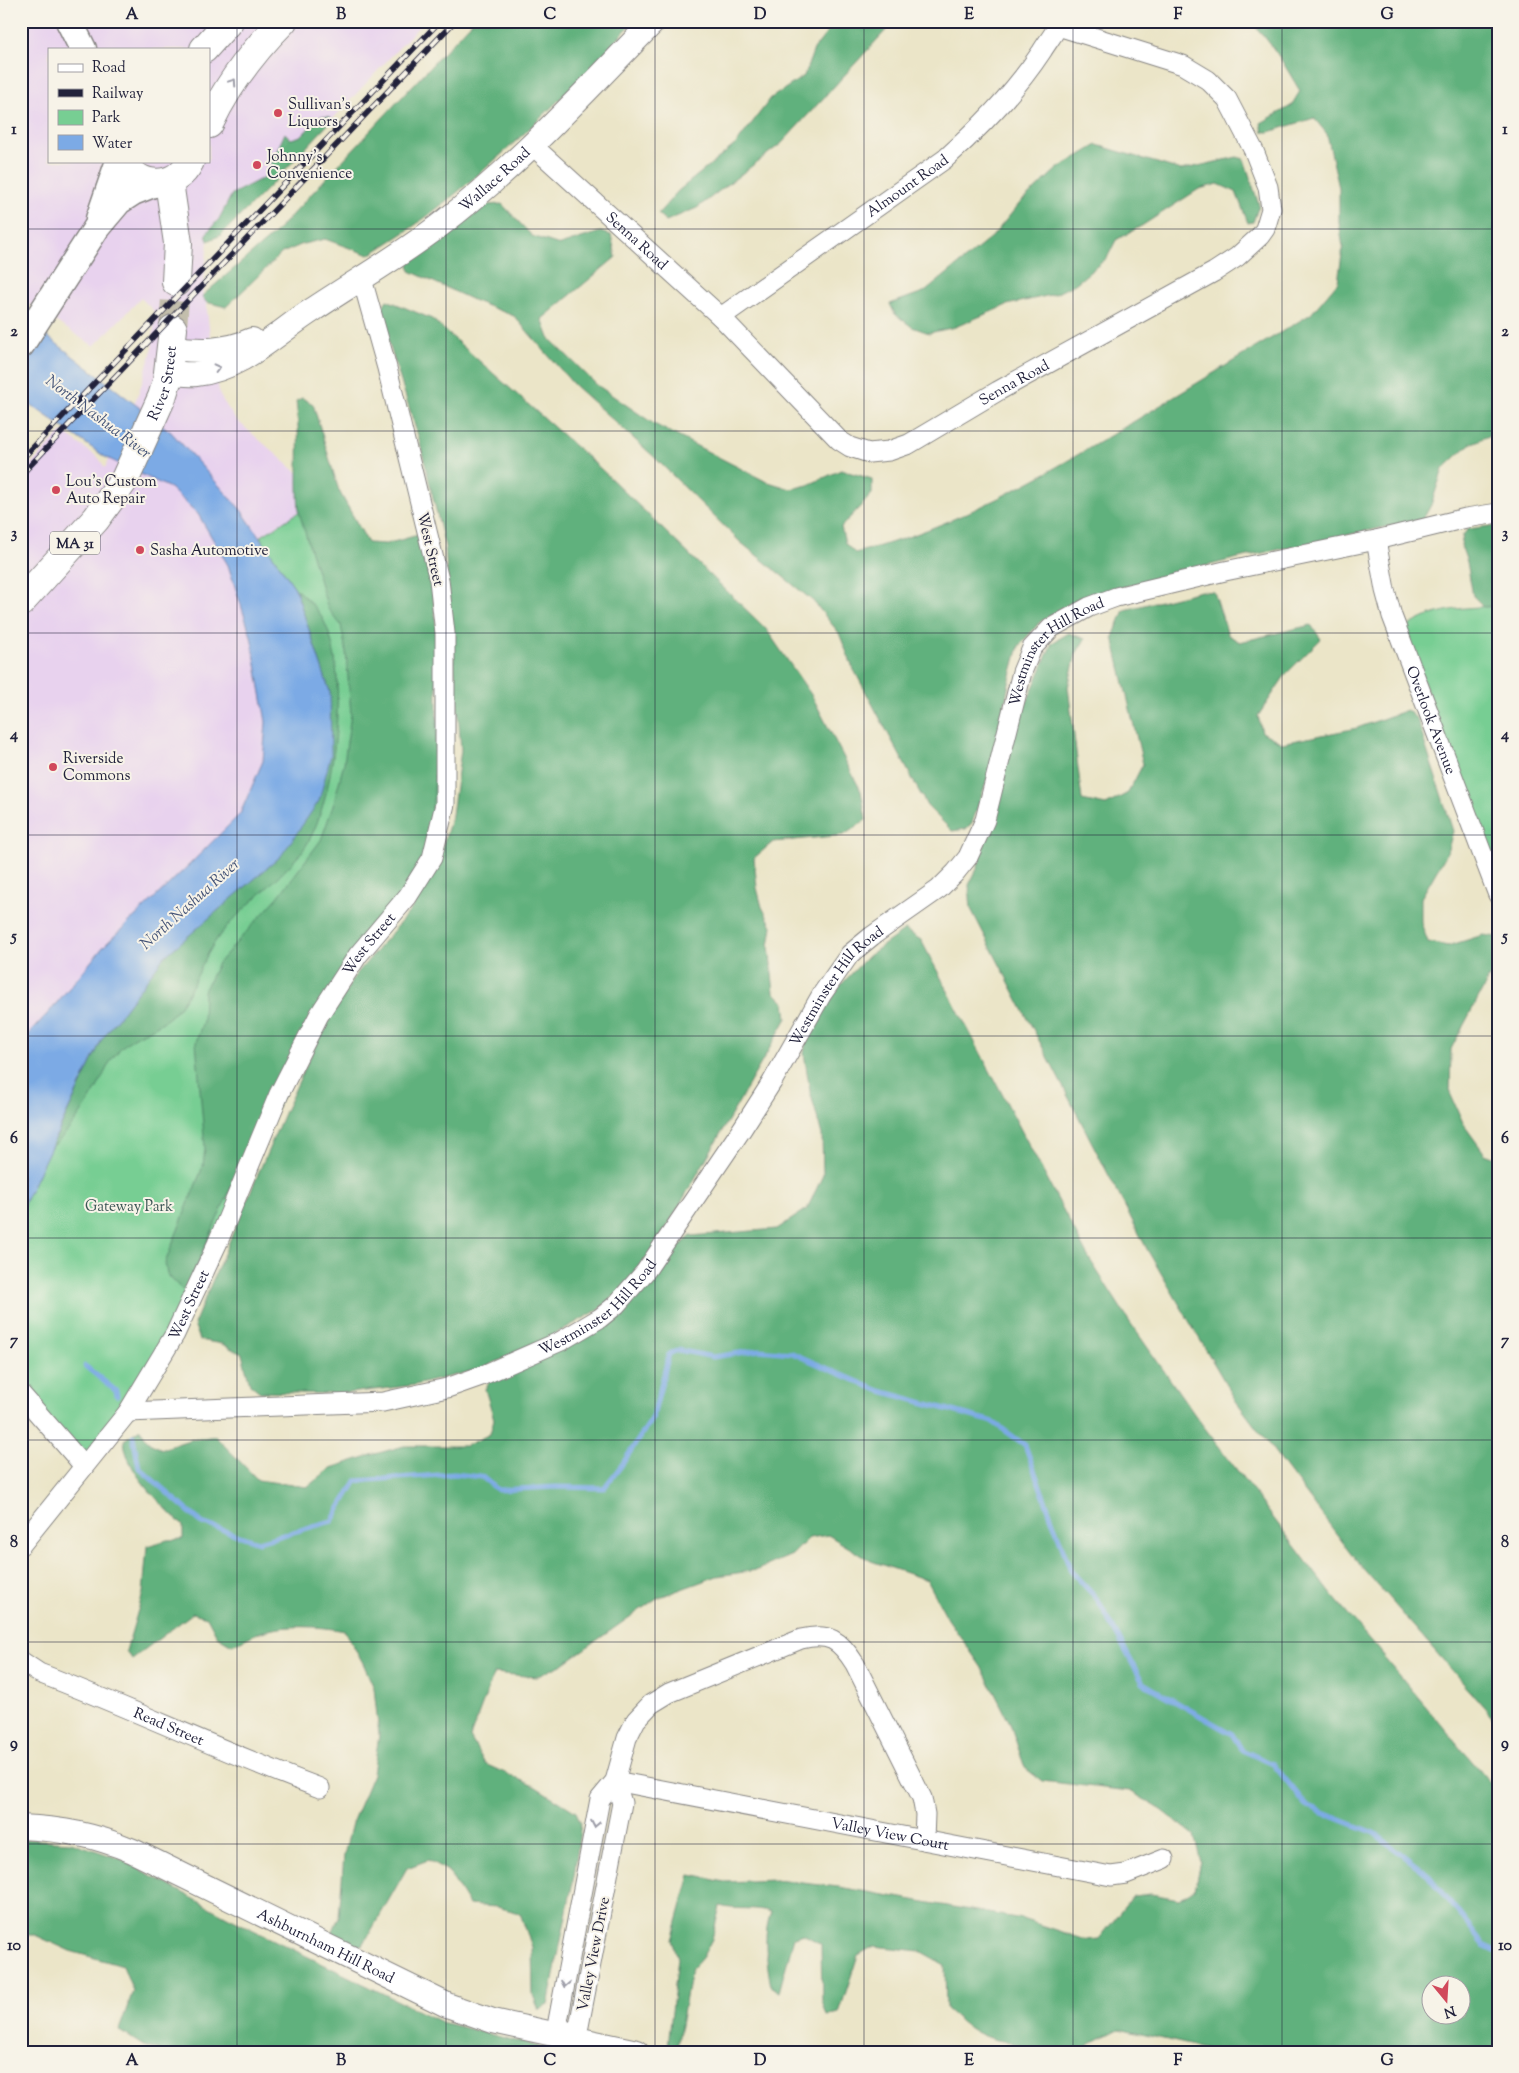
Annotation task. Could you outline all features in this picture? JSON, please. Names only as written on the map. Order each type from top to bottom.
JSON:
[{"type":"highway","points":[[205,48],[229,21]]},
{"type":"highway","points":[[210,122],[242,70],[283,21]]},
{"type":"highway","points":[[176,282],[178,243],[140,173],[188,167],[190,162]]},
{"type":"highway","name":"River Street","points":[[21,602],[96,519],[125,479],[156,409],[171,350]]},
{"type":"main road","points":[[69,21],[82,48]]},
{"type":"main road","points":[[97,227],[119,201],[133,192],[140,173]]},
{"type":"main road","points":[[21,346],[97,227],[140,173]]},
{"type":"street","name":"Wallace Road","points":[[171,350],[227,350],[251,341],[312,310],[362,279],[440,225],[498,178],[654,21]]},
{"type":"street","name":"Senna Road","points":[[532,145],[721,316],[839,440],[859,450],[879,453],[899,448],[920,438],[998,391],[1214,272],[1247,248],[1262,234],[1269,219],[1270,199],[1268,187],[1248,136],[1230,105],[1218,90],[1195,72],[1171,60],[1059,24]]},
{"type":"street","name":"Almount Road","points":[[721,316],[957,148],[1007,98],[1033,64],[1059,24]]},
{"type":"street","name":"West Street","points":[[21,1545],[128,1412],[175,1334],[217,1244],[279,1094],[319,1015],[358,954],[408,896],[432,858],[445,804],[445,633],[439,580],[387,368],[362,279]]},
{"type":"street","name":"Westminster Hill Road","points":[[128,1412],[384,1402],[446,1388],[482,1376],[561,1341],[600,1318],[616,1305],[645,1272],[742,1129],[772,1082],[822,994],[850,954],[938,889],[968,857],[985,820],[1022,672],[1032,648],[1051,628],[1076,614],[1116,597],[1225,571],[1376,540],[1466,518],[1498,513]]},
{"type":"street","name":"Overlook Avenue","points":[[1376,540],[1392,616],[1498,895]]},
{"type":"street","points":[[21,1394],[84,1466]]},
{"type":"street","name":"Valley View Drive","points":[[566,2036],[558,2021],[600,1799],[615,1781],[631,1728],[645,1709],[658,1699],[681,1687],[801,1639],[814,1636],[829,1638],[840,1644],[855,1664],[919,1790],[925,1809],[924,1840]]},
{"type":"street","name":"Read Street","points":[[21,1661],[39,1673],[210,1742],[264,1767],[320,1788]]},
{"type":"street","name":"Valley View Court","points":[[615,1781],[1111,1876],[1126,1874],[1164,1859]]},
{"type":"street","name":"Ashburnham Hill Road","points":[[21,1827],[61,1830],[94,1836],[133,1851],[447,2005],[493,2021],[637,2052]]},
{"type":"shaded area","points":[[21,21],[424,21],[273,183],[221,235],[208,241],[202,296],[206,302],[213,360],[220,396],[235,419],[299,474],[299,512],[260,537],[228,565],[251,636],[266,722],[263,761],[240,814],[104,946],[50,1011],[21,1042],[21,475],[62,432],[99,458],[105,468],[139,392],[152,350],[155,314],[141,298],[94,346],[27,303],[21,297]]},
{"type":"green space","points":[[473,21],[634,21],[560,99],[482,172],[398,237],[369,255],[325,239],[303,244],[282,253],[226,307],[206,302],[202,296],[273,235]]},
{"type":"green space","points":[[836,21],[898,21],[888,28],[782,143],[697,208],[666,221],[658,214],[678,191],[736,144],[771,98],[804,76],[814,49]]},
{"type":"green space","points":[[1249,21],[1498,21],[1498,432],[1470,444],[1443,469],[1431,505],[1423,519],[1234,559],[1079,598],[1040,622],[1019,646],[1009,683],[994,760],[972,823],[966,829],[952,831],[927,806],[853,668],[839,633],[813,601],[739,541],[652,455],[574,385],[514,316],[475,301],[410,271],[409,263],[487,205],[502,204],[532,236],[560,245],[600,232],[611,235],[616,257],[542,319],[549,338],[597,385],[654,424],[765,481],[791,489],[808,485],[841,470],[872,479],[872,494],[841,527],[845,543],[855,553],[892,542],[964,515],[1033,480],[1100,442],[1311,314],[1338,282],[1343,247],[1339,223],[1339,188],[1327,134],[1314,118],[1269,132],[1263,132],[1261,123],[1291,106],[1300,91],[1271,45]]},
{"type":"green space","points":[[321,116],[330,117],[332,120],[221,235],[208,241],[206,234],[219,219],[232,194],[265,177],[285,133],[291,139],[301,136]]},
{"type":"green space","points":[[1097,145],[1181,170],[1237,157],[1244,159],[1259,205],[1253,222],[1248,223],[1236,192],[1218,184],[1199,189],[1116,240],[1107,258],[1075,284],[1055,294],[1007,305],[955,327],[929,333],[912,327],[895,314],[890,304],[926,291],[992,237],[1020,203],[1057,169]]},
{"type":"green space","points":[[387,300],[432,319],[601,469],[766,629],[812,696],[861,791],[866,820],[844,835],[773,842],[754,858],[757,888],[762,907],[772,926],[769,946],[774,992],[785,1003],[787,1018],[663,1234],[629,1284],[598,1310],[532,1347],[477,1370],[415,1385],[340,1394],[260,1392],[250,1384],[242,1354],[222,1344],[200,1340],[194,1324],[285,1111],[317,1042],[354,977],[410,911],[436,869],[452,815],[461,750],[445,547],[419,439],[382,321],[383,306]]},
{"type":"green space","points":[[302,398],[313,404],[339,491],[368,543],[386,544],[418,535],[423,541],[432,580],[436,626],[437,705],[434,794],[425,854],[265,1111],[188,1285],[182,1290],[167,1274],[165,1263],[203,1166],[205,1148],[196,1042],[203,1021],[204,991],[218,963],[278,897],[321,840],[333,806],[344,763],[351,714],[346,652],[341,625],[328,609],[299,512],[296,401]]},
{"type":"green space","name":"Gateway Park","points":[[339,491],[389,581],[445,738],[432,858],[319,1015],[175,1334],[84,1466],[21,1394],[21,1210],[102,1039],[281,856],[295,588],[260,537],[299,512]]},
{"type":"green space","points":[[1498,525],[1498,606],[1484,607],[1473,596],[1467,562],[1461,545],[1463,535],[1468,529]]},
{"type":"green space","points":[[295,588],[314,606],[328,629],[336,669],[338,695],[334,754],[321,811],[312,835],[292,864],[239,914],[219,936],[207,955],[192,986],[173,1014],[159,1025],[135,1037],[115,1055],[82,1112],[51,1148],[102,1039],[164,957],[281,856],[330,692]]},
{"type":"green space","points":[[1201,591],[1214,592],[1228,635],[1240,642],[1311,625],[1321,639],[1286,674],[1258,716],[1262,732],[1282,743],[1357,728],[1407,710],[1417,719],[1453,831],[1447,853],[1421,898],[1421,923],[1428,942],[1448,946],[1483,935],[1498,937],[1498,961],[1451,1049],[1450,1093],[1464,1125],[1485,1154],[1498,1159],[1498,1723],[1360,1565],[1236,1401],[1148,1251],[971,909],[969,885],[977,869],[991,823],[1016,728],[1052,643],[1069,633],[1085,639],[1076,654],[1068,687],[1082,800],[1106,805],[1128,793],[1143,764],[1113,637],[1124,610]]},
{"type":"green space","points":[[1498,606],[1498,881],[1404,629],[1415,622],[1449,610]]},
{"type":"green space","points":[[905,930],[921,940],[1087,1255],[1129,1321],[1195,1415],[1332,1595],[1498,1792],[1498,2052],[1221,2052],[1119,2029],[1090,2044],[1084,2052],[1031,2052],[1020,2045],[990,2038],[973,2031],[946,2009],[945,1965],[920,1951],[874,1946],[858,1955],[839,2013],[827,2016],[822,2001],[821,1944],[803,1934],[794,1937],[779,1992],[771,1987],[767,1959],[766,1940],[771,1912],[720,1906],[712,1939],[702,1958],[691,1970],[677,2047],[668,2046],[678,1958],[672,1940],[690,1875],[725,1882],[775,1880],[839,1887],[1022,1919],[1086,1940],[1099,1939],[1133,1896],[1151,1894],[1179,1899],[1195,1889],[1201,1862],[1194,1835],[1162,1810],[1130,1791],[1042,1781],[1025,1768],[1009,1721],[982,1668],[948,1619],[927,1580],[871,1561],[828,1535],[809,1538],[792,1555],[757,1570],[717,1576],[657,1598],[563,1664],[536,1677],[494,1673],[470,1737],[485,1764],[536,1787],[576,1812],[581,1823],[574,1876],[548,2005],[539,2010],[533,1995],[532,1947],[520,1913],[497,1907],[469,1905],[448,1871],[428,1860],[407,1868],[363,1945],[342,1946],[330,1938],[339,1917],[344,1855],[352,1823],[373,1774],[379,1735],[374,1688],[363,1663],[345,1631],[314,1627],[271,1629],[257,1633],[232,1645],[217,1636],[207,1617],[193,1613],[132,1659],[126,1651],[143,1593],[147,1546],[167,1540],[183,1539],[183,1526],[138,1476],[126,1452],[124,1440],[140,1429],[149,1443],[162,1449],[189,1440],[215,1436],[258,1480],[307,1487],[331,1468],[368,1456],[404,1446],[466,1446],[490,1434],[494,1419],[485,1389],[489,1382],[592,1330],[637,1296],[668,1256],[691,1236],[777,1229],[807,1209],[823,1175],[822,1135],[810,1091],[804,1053],[807,1037],[839,987],[868,956]]},
{"type":"green space","points":[[21,1839],[71,1842],[121,1859],[229,1918],[441,2022],[560,2052],[163,2052],[142,2045],[119,2030],[133,1991],[123,1966],[70,1951],[35,1935],[21,1935]]},
{"type":"water","name":"North Nashua River","points":[[21,316],[171,432],[241,510],[295,588],[330,692],[331,755],[319,801],[281,856],[164,957],[102,1039],[21,1210],[21,1042],[50,1011],[104,946],[240,814],[263,761],[266,722],[251,636],[228,565],[198,514],[170,488],[105,457],[21,398]]},
{"type":"waterway","points":[[133,1436],[139,1468],[202,1523],[258,1542],[332,1521],[356,1481],[454,1474],[482,1477],[498,1490],[556,1487],[604,1488],[653,1417],[669,1354],[678,1350],[713,1357],[759,1350],[792,1353],[877,1390],[993,1422],[1025,1445],[1071,1571],[1098,1600],[1143,1683],[1232,1734],[1242,1750],[1273,1764],[1308,1807],[1374,1833],[1430,1876],[1483,1945],[1498,1952]]},
{"type":"waterway","points":[[85,1366],[116,1391],[117,1396]]},
{"type":"tunnel","points":[[173,329],[176,282]]},
{"type":"railway","points":[[21,460],[440,21]]},
{"type":"railway","points":[[21,475],[455,21]]},
{"type":"place","name":"Sullivan's Liquors","points":[[278,113]]},
{"type":"place","name":"Johnny's Convenience","points":[[257,165]]},
{"type":"place","name":"Lou's Custom Auto Repair","points":[[56,490]]},
{"type":"place","name":"Sasha Automotive","points":[[140,550]]},
{"type":"place","name":"Riverside Commons","points":[[53,767]]}]
